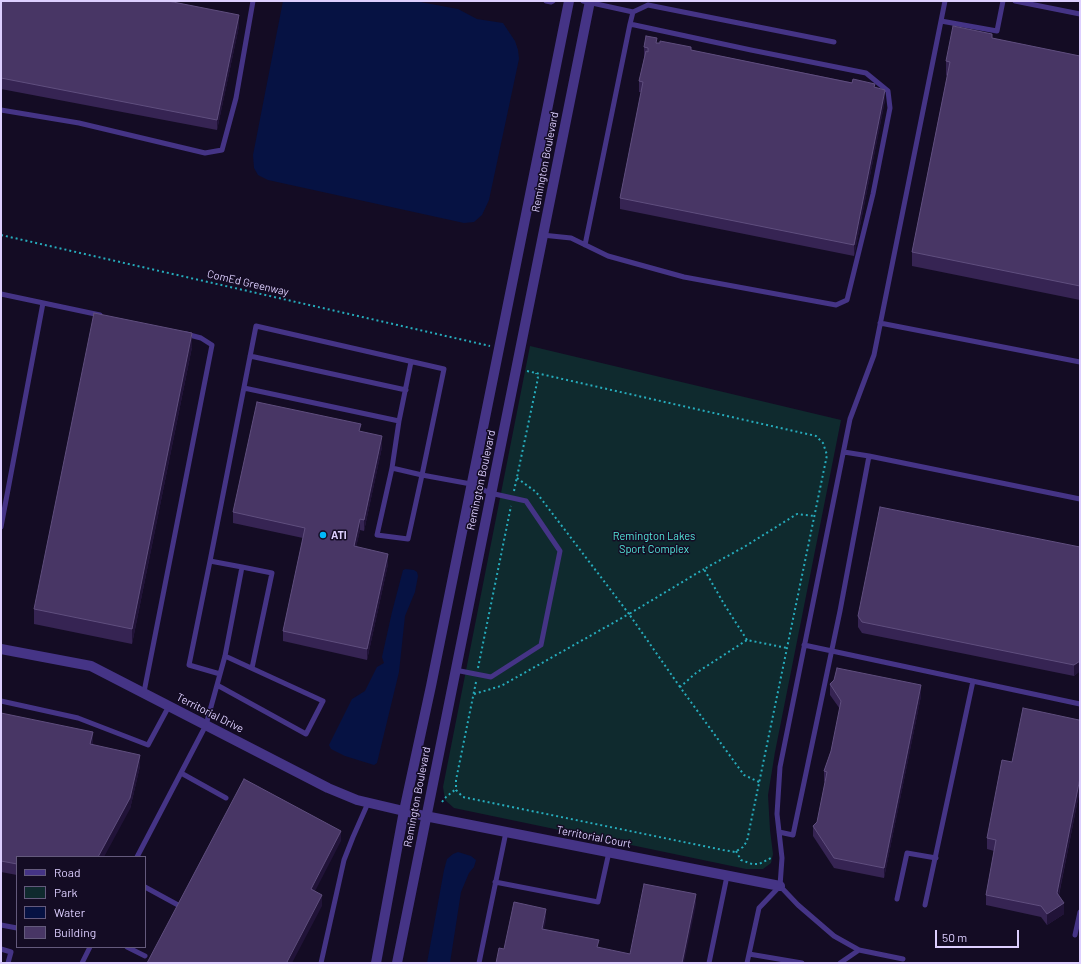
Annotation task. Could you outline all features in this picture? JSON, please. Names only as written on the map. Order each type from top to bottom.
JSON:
[{"type":"street","name":"Remington Boulevard","points":[[376,963],[404,811],[431,686],[569,1]]},
{"type":"street","name":"Remington Boulevard","points":[[397,963],[587,1]]},
{"type":"street","name":"Territorial Drive","points":[[1,649],[91,666],[328,788],[357,800],[404,811]]},
{"type":"street","name":"Territorial Court","points":[[404,811],[780,886]]},
{"type":"lane","points":[[1,110],[79,123],[205,153],[222,150],[236,98],[253,1]]},
{"type":"lane","points":[[546,1],[553,1]]},
{"type":"lane","points":[[587,1],[633,12]]},
{"type":"lane","points":[[747,963],[759,908],[780,886],[782,858],[777,814],[780,767],[850,419],[874,355],[945,1]]},
{"type":"lane","points":[[941,20],[997,31],[1003,1]]},
{"type":"lane","points":[[1016,1],[1080,14]]},
{"type":"lane","points":[[585,245],[633,12],[646,3],[834,42]]},
{"type":"lane","points":[[542,235],[571,238],[608,256],[684,277],[836,305],[847,300],[874,194],[890,108],[888,91],[866,73],[630,24]]},
{"type":"lane","points":[[1,294],[104,315]]},
{"type":"lane","points":[[1,527],[43,303]]},
{"type":"lane","points":[[880,323],[1080,362]]},
{"type":"lane","points":[[220,674],[189,665],[256,326],[444,369],[408,539],[377,535],[392,468],[399,421],[411,362]]},
{"type":"lane","points":[[144,692],[212,345],[202,338],[179,332]]},
{"type":"lane","points":[[250,356],[406,390]]},
{"type":"lane","points":[[244,388],[399,421]]},
{"type":"lane","points":[[844,452],[1080,499]]},
{"type":"lane","points":[[779,832],[793,835],[832,651],[869,456]]},
{"type":"lane","points":[[392,468],[472,484],[490,493],[526,501],[560,551],[541,645],[491,677],[455,670]]},
{"type":"lane","points":[[210,561],[272,573],[252,668]]},
{"type":"lane","points":[[138,856],[206,725],[225,656],[242,567]]},
{"type":"lane","points":[[804,645],[1080,704]]},
{"type":"lane","points":[[217,685],[306,734],[323,701],[225,656]]},
{"type":"lane","points":[[926,905],[973,681]]},
{"type":"lane","points":[[1,701],[78,718],[148,745],[169,706]]},
{"type":"lane","points":[[181,773],[226,798]]},
{"type":"lane","points":[[321,963],[344,860],[368,803]]},
{"type":"lane","points":[[478,963],[506,832]]},
{"type":"lane","points":[[495,882],[598,902],[609,852]]},
{"type":"lane","points":[[897,899],[907,853],[936,858]]},
{"type":"lane","points":[[710,963],[727,876]]},
{"type":"lane","points":[[780,886],[798,905],[834,936],[859,950],[903,959]]},
{"type":"lane","points":[[146,888],[178,905]]},
{"type":"lane","points":[[1075,935],[1080,912]]},
{"type":"lane","points":[[1,925],[16,928]]},
{"type":"lane","points":[[82,963],[90,948]]},
{"type":"lane","points":[[129,948],[145,956]]},
{"type":"lane","points":[[1,949],[11,952],[8,963]]},
{"type":"lane","points":[[840,963],[859,950]]},
{"type":"lane","points":[[749,954],[802,963]]},
{"type":"path","name":"ComEd Greenway","points":[[1,235],[492,346]]},
{"type":"path","points":[[523,370],[816,436],[824,443],[827,454],[759,782],[746,841],[743,847],[736,851],[723,850],[463,797],[456,789],[456,780],[477,674],[538,378],[536,374]]},
{"type":"path","points":[[517,478],[536,492],[629,614],[744,775],[759,782]]},
{"type":"path","points":[[474,694],[501,686],[629,614],[744,547],[797,514],[814,516]]},
{"type":"path","points":[[704,569],[747,640]]},
{"type":"path","points":[[680,687],[696,673],[747,640],[787,648]]},
{"type":"path","points":[[442,802],[456,789]]},
{"type":"path","points":[[736,851],[741,860],[752,864],[759,864],[773,857]]},
{"type":"green space","name":"Remington Lakes Sport Complex","points":[[530,346],[841,420],[775,752],[768,795],[773,854],[771,863],[763,869],[746,869],[454,808],[445,800],[443,787]]},
{"type":"water","points":[[283,1],[415,1],[458,9],[477,19],[503,23],[515,41],[519,59],[489,200],[482,215],[474,222],[464,223],[268,180],[258,175],[254,168],[253,155]]},
{"type":"water","points":[[403,570],[414,570],[417,572],[418,576],[415,592],[405,616],[399,672],[377,763],[374,765],[345,756],[331,749],[329,745],[352,699],[365,691],[377,667],[384,663],[382,657],[392,612]]},
{"type":"water","points":[[458,852],[471,856],[476,860],[461,892],[450,963],[427,963],[447,859]]},
{"type":"building","points":[[1,1],[168,1],[239,15],[217,120],[1,78]]},
{"type":"building","points":[[953,26],[992,34],[992,38],[1080,56],[1080,286],[912,252],[950,62],[946,61]]},
{"type":"building","points":[[646,36],[657,38],[656,43],[660,43],[660,41],[691,47],[691,50],[852,83],[853,79],[875,84],[874,87],[885,90],[854,245],[620,198],[643,82],[639,81],[646,51],[648,52],[648,48],[644,47]]},
{"type":"building","points":[[94,313],[192,333],[132,629],[34,609]]},
{"type":"building","name":"ATI","points":[[257,402],[361,424],[359,431],[382,436],[364,520],[360,519],[354,546],[388,554],[367,649],[283,631],[305,528],[233,512]]},
{"type":"building","points":[[880,507],[1080,547],[1080,661],[1074,665],[862,622],[858,616]]},
{"type":"building","points":[[837,668],[921,685],[884,868],[834,858],[813,826],[817,822],[827,772],[824,771],[831,751],[841,701],[830,684],[834,680]]},
{"type":"building","points":[[1023,708],[1080,719],[1080,778],[1057,893],[1064,903],[1047,914],[1041,906],[986,895],[996,840],[987,838],[1002,760],[1012,762]]},
{"type":"building","points":[[1,713],[93,732],[90,744],[140,755],[130,798],[99,856],[16,856],[16,864],[1,861]]},
{"type":"building","points":[[244,779],[341,831],[311,889],[322,895],[287,962],[289,963],[147,963]]},
{"type":"building","points":[[644,884],[696,894],[682,963],[496,963],[499,948],[504,949],[514,902],[546,909],[542,929],[599,940],[597,947],[630,954]]},
{"type":"place","name":"ATI","points":[[323,535]]}]
